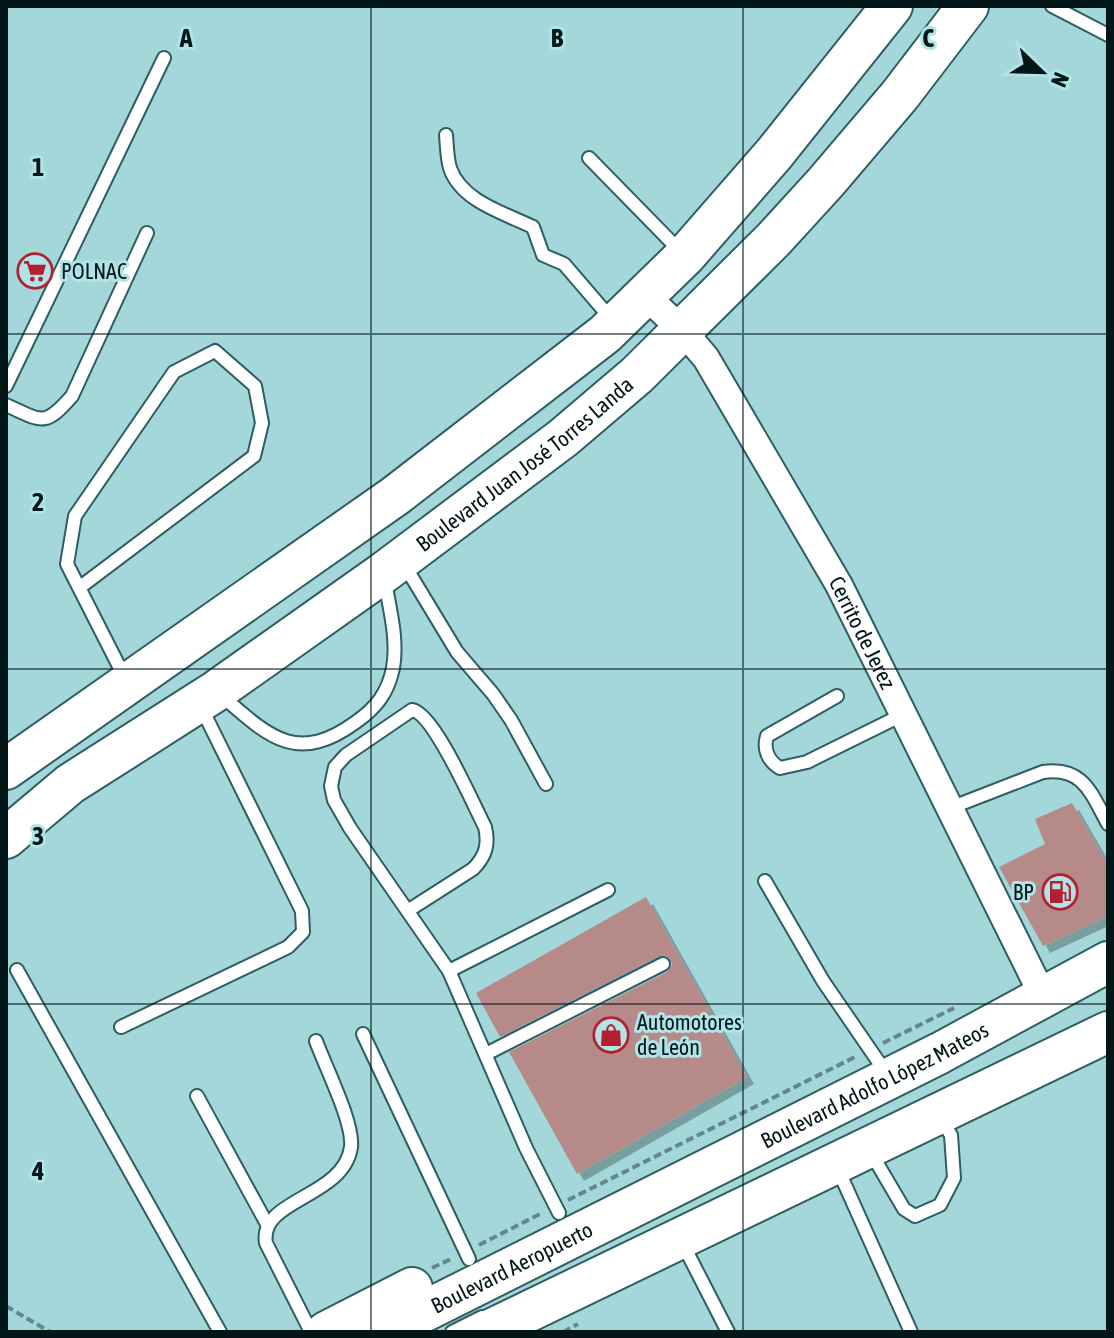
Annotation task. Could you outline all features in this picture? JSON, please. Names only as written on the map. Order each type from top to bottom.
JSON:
[{"type":"main road","points":[[6,769],[395,496],[541,385],[615,324],[685,256],[774,154],[892,6]]},
{"type":"main road","name":"Boulevard Juan José Torres Landa","points":[[6,838],[21,822],[70,784],[208,697],[392,566],[563,438],[637,375],[826,182],[900,95],[968,6]]},
{"type":"main road","name":"Boulevard Adolfo López Mateos","points":[[648,1221],[940,1053],[1108,962]]},
{"type":"main road","points":[[648,1221],[976,1093],[1108,1032]]},
{"type":"main road","points":[[326,1332],[557,1210],[904,1057],[940,1053]]},
{"type":"main road","points":[[533,1332],[858,1167],[941,1120],[976,1093]]},
{"type":"main road","name":"Boulevard Aeropuerto","points":[[489,1322],[648,1221]]},
{"type":"main road","name":"Boulevard Aeropuerto","points":[[383,1332],[648,1221]]},
{"type":"street","name":"Cerrito de Jerez","points":[[645,295],[706,358],[839,585],[1043,996]]},
{"type":"lane","points":[[1052,6],[1068,10],[1108,35]]},
{"type":"lane","points":[[6,386],[164,58]]},
{"type":"lane","points":[[446,135],[450,167],[459,185],[485,204],[533,227],[543,255],[564,264],[615,324]]},
{"type":"lane","points":[[589,158],[685,256]]},
{"type":"lane","points":[[6,405],[39,419],[54,416],[72,396],[147,233]]},
{"type":"lane","points":[[79,588],[254,456],[262,423],[255,386],[215,351],[174,372],[75,516],[67,564],[79,588],[128,683]]},
{"type":"lane","points":[[208,697],[273,736],[297,744],[317,744],[339,734],[374,707],[389,684],[394,664],[392,566]]},
{"type":"lane","points":[[392,566],[493,694],[546,784]]},
{"type":"lane","points":[[837,696],[767,736],[766,753],[772,763],[780,768],[807,762],[904,714]]},
{"type":"lane","points":[[121,1027],[288,947],[303,932],[302,911],[208,697]]},
{"type":"lane","points":[[409,910],[473,869],[482,860],[488,838],[434,729],[422,714],[412,710],[346,755],[335,767],[331,786],[334,800],[449,971],[557,1210]]},
{"type":"lane","points":[[950,808],[1043,772],[1058,770],[1071,773],[1084,782],[1108,824]]},
{"type":"lane","points":[[765,881],[823,981],[888,1065],[1010,1030]]},
{"type":"lane","points":[[449,971],[608,890]]},
{"type":"lane","points":[[486,1054],[663,964]]},
{"type":"lane","points":[[17,970],[220,1332]]},
{"type":"lane","points":[[363,1034],[467,1255]]},
{"type":"lane","points":[[311,1332],[264,1234],[267,1224],[278,1213],[331,1182],[346,1163],[351,1148],[350,1129],[316,1041]]},
{"type":"lane","points":[[197,1096],[267,1224]]},
{"type":"lane","points":[[858,1167],[915,1216],[940,1205],[954,1178],[951,1135],[941,1120]]},
{"type":"lane","points":[[858,1167],[911,1332]]},
{"type":"lane","points":[[408,1332],[648,1221]]},
{"type":"lane","points":[[688,1254],[728,1332]]},
{"type":"lane","points":[[452,1332],[489,1322]]},
{"type":"path","points":[[426,1271],[888,1065],[963,1003]]},
{"type":"path","points":[[6,1306],[50,1332]]},
{"type":"building","name":"BP","points":[[1072,803],[1108,865],[1108,916],[1043,946],[999,867],[1045,844],[1035,819]]},
{"type":"building","name":"Automotores de León","points":[[646,897],[747,1077],[577,1174],[509,1052],[667,972],[672,965],[671,959],[659,956],[500,1037],[476,993]]},
{"type":"place","name":"POLNAC","points":[[35,271]]},
{"type":"place","name":"BP","points":[[1060,892]]},
{"type":"place","name":"Automotores de León","points":[[611,1035]]}]
